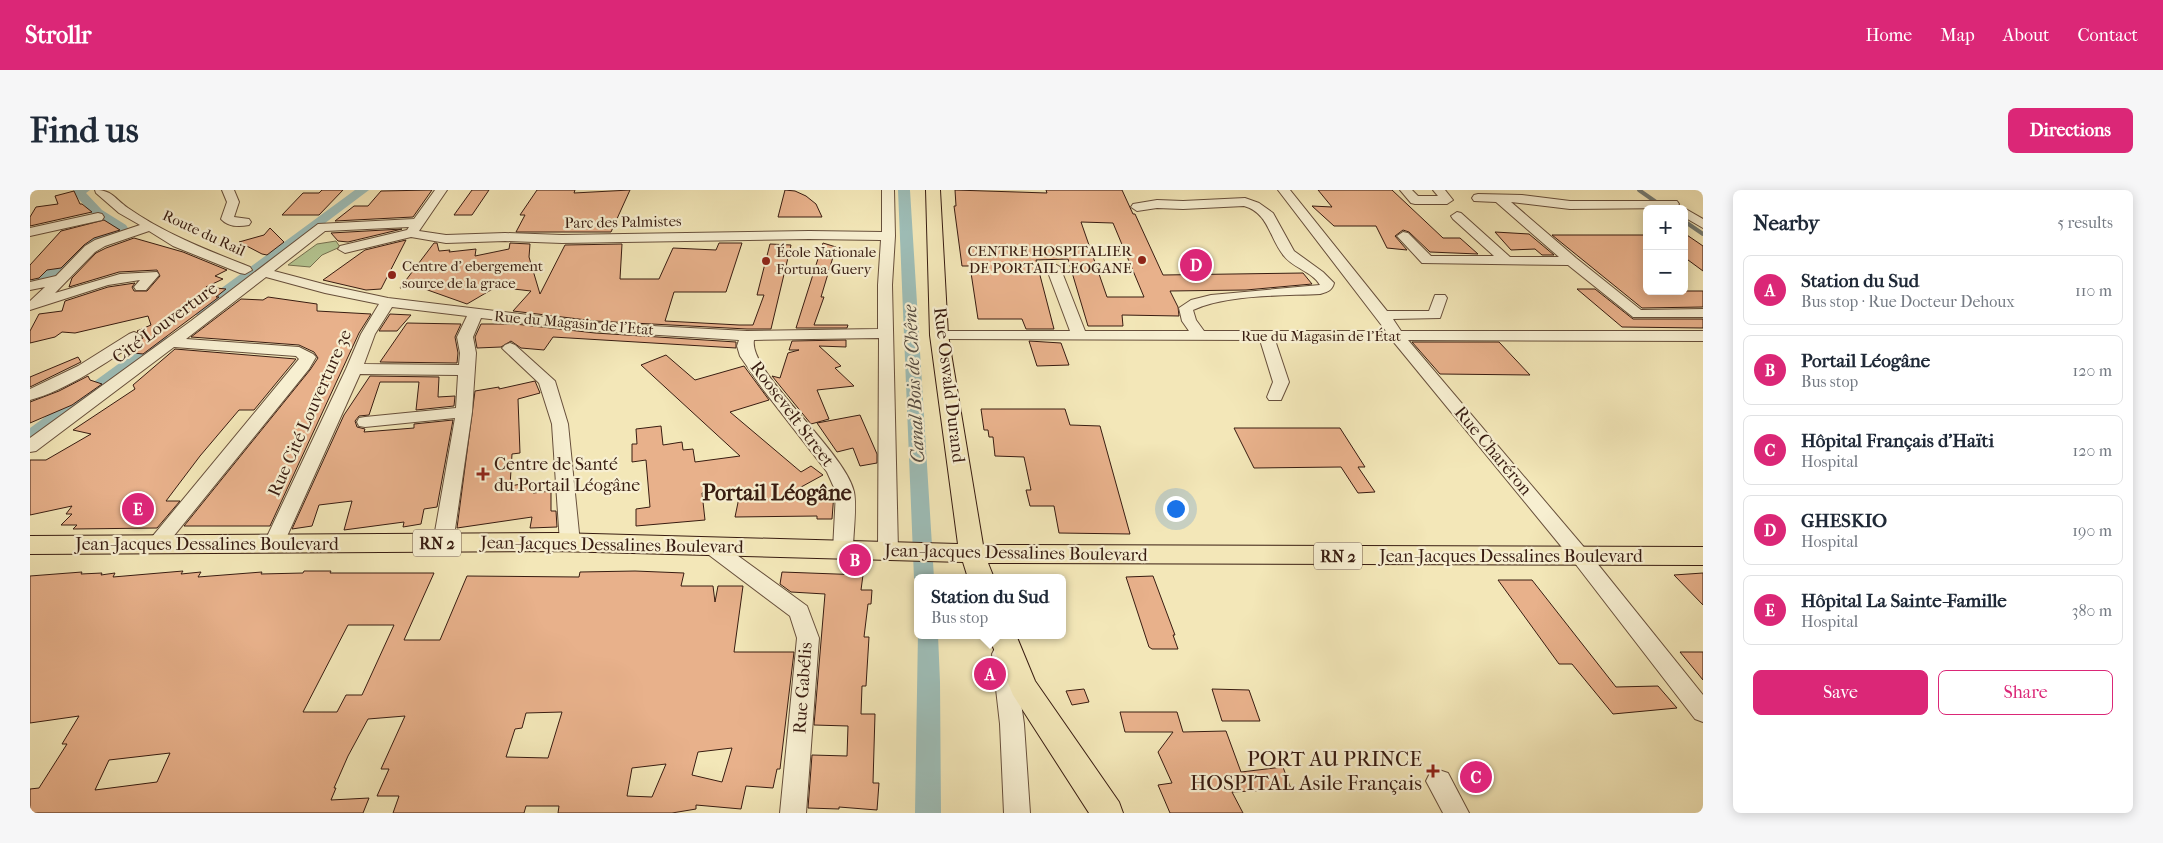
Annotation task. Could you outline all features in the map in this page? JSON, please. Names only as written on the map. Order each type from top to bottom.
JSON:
[{"type":"main road","name":"Rue Oswald Durand","points":[[933,190],[939,335],[963,553],[978,574]]},
{"type":"main road","name":"Jean-Jacques Dessalines Boulevard","points":[[30,545],[157,543],[570,543],[963,553],[1703,556]]},
{"type":"main road","points":[[1003,639],[1023,687],[1108,813]]},
{"type":"street","points":[[228,190],[234,198],[234,203],[227,219],[233,222],[245,222]]},
{"type":"street","points":[[345,249],[414,228],[440,190]]},
{"type":"street","points":[[888,190],[889,236],[885,283],[888,333],[891,551]]},
{"type":"street","name":"Rue Charéron","points":[[1284,190],[1383,315],[1397,336],[1581,557],[1703,712]]},
{"type":"street","points":[[1402,192],[1415,200],[1448,200],[1439,190]]},
{"type":"street","points":[[1652,190],[1669,205]]},
{"type":"street","name":"Route du Rail","points":[[100,192],[123,210],[178,243],[245,270]]},
{"type":"street","points":[[1478,198],[1499,198],[1570,205],[1643,205]]},
{"type":"street","points":[[1499,198],[1524,218],[1571,262],[1638,314],[1703,312]]},
{"type":"street","points":[[1137,207],[1157,204],[1184,205],[1245,202],[1260,206],[1276,225],[1290,255],[1322,277],[1327,283],[1326,287],[1320,290],[1245,296],[1193,303],[1186,308],[1186,314],[1199,334]]},
{"type":"street","points":[[1524,218],[1558,213],[1570,205]]},
{"type":"street","points":[[1688,215],[1703,224]]},
{"type":"street","points":[[30,232],[98,216]]},
{"type":"street","points":[[1457,216],[1507,261]]},
{"type":"street","points":[[33,305],[90,249],[100,243],[150,226]]},
{"type":"street","name":"Parc des Palmistes","points":[[322,227],[414,228],[446,239],[505,236],[562,239],[809,235],[889,236]]},
{"type":"street","name":"Cité Louverture","points":[[30,448],[322,227]]},
{"type":"street","points":[[1403,236],[1427,260],[1571,262]]},
{"type":"street","points":[[1053,267],[1080,336]]},
{"type":"street","name":"Rue du Magasin de l'Etat","points":[[264,272],[325,289],[388,302],[595,327],[747,336],[888,333]]},
{"type":"street","points":[[33,305],[102,281],[135,275],[152,275],[141,287]]},
{"type":"street","points":[[30,286],[60,279]]},
{"type":"street","points":[[1383,315],[1435,315],[1440,298]]},
{"type":"street","name":"Rue Cité Louverture 3e","points":[[274,543],[326,426],[354,370],[368,334],[388,302]]},
{"type":"street","points":[[443,543],[464,412],[468,353],[465,337],[475,314]]},
{"type":"street","name":"Rue du Magasin de l'État","points":[[939,335],[1703,336]]},
{"type":"street","name":"Roosevelt Street","points":[[747,336],[745,346],[748,356],[768,385],[835,470],[845,492],[843,550]]},
{"type":"street","points":[[1266,336],[1281,382],[1276,397]]},
{"type":"street","points":[[30,395],[61,381],[111,354],[134,337]]},
{"type":"street","points":[[157,543],[303,366],[308,357],[292,352],[171,342]]},
{"type":"street","points":[[510,348],[547,381],[560,424],[570,543]]},
{"type":"street","points":[[354,370],[466,370]]},
{"type":"street","points":[[364,422],[464,412]]},
{"type":"street","name":"Rue Gabélis","points":[[712,547],[799,612],[808,638],[792,813]]},
{"type":"street","points":[[1001,639],[1012,724],[1017,813]]},
{"type":"street","points":[[1439,781],[1456,813]]},
{"type":"green space","points":[[336,241],[340,247],[322,255],[310,267],[288,265],[317,244]]},
{"type":"building","points":[[322,190],[343,190],[319,215],[282,215],[303,193],[319,193]]},
{"type":"building","points":[[432,190],[413,217],[335,221],[354,206],[368,206],[381,191]]},
{"type":"building","points":[[472,190],[489,190],[472,215],[454,215]]},
{"type":"building","points":[[537,190],[575,190],[574,193],[630,190],[611,232],[516,232],[525,215],[520,215]]},
{"type":"building","points":[[785,190],[795,191],[806,196],[816,204],[822,217],[778,217]]},
{"type":"building","points":[[955,190],[1047,193],[1046,190],[1122,190],[1163,275],[1303,273],[1312,284],[1246,290],[1170,291],[1178,307],[1179,316],[1122,315],[1123,326],[1088,326],[1068,259],[1036,260],[1054,329],[1026,329],[1022,319],[978,319],[970,266],[962,266],[954,206],[956,206]],"holes":[[[1081,222],[1113,223],[1144,297],[1107,297]]]},
{"type":"building","points":[[1318,190],[1392,190],[1443,238],[1460,238],[1478,254],[1430,252],[1409,232],[1403,230],[1395,236],[1407,250],[1387,248],[1376,226],[1334,226],[1312,206],[1332,207]]},
{"type":"building","points":[[74,191],[80,204],[92,212],[30,226],[30,217],[36,207],[58,204],[55,196]]},
{"type":"building","points":[[104,220],[120,230],[94,238],[84,245],[61,268],[47,270],[39,278],[30,280],[30,265],[61,231]]},
{"type":"building","points":[[270,228],[284,242],[267,255],[239,242],[264,235]]},
{"type":"building","points":[[402,229],[348,242],[338,241],[331,233]]},
{"type":"building","points":[[1495,232],[1529,234],[1554,255],[1542,255],[1535,249],[1511,250]]},
{"type":"building","points":[[1552,235],[1643,235],[1643,295],[1688,295],[1688,291],[1703,291],[1703,307],[1642,308]]},
{"type":"building","points":[[1688,236],[1703,246],[1703,271],[1688,260]]},
{"type":"building","points":[[134,238],[183,252],[227,270],[215,276],[223,279],[206,287],[226,289],[216,297],[219,297],[143,354],[125,352],[143,338],[137,331],[151,325],[148,316],[75,333],[62,332],[55,337],[30,343],[30,331],[39,314],[62,311],[65,301],[108,287],[135,283],[132,287],[134,291],[147,291],[160,276],[157,270],[119,272],[69,287],[72,278],[96,253]]},
{"type":"building","points":[[406,240],[381,289],[366,290],[323,280],[365,250]]},
{"type":"building","points":[[434,243],[437,243],[439,251],[450,250],[449,252],[476,249],[475,256],[509,249],[510,243],[530,244],[529,257],[540,294],[565,245],[622,244],[620,279],[659,279],[673,248],[716,250],[719,243],[742,243],[726,292],[674,292],[665,321],[739,325],[753,325],[764,295],[757,295],[770,244],[791,245],[771,329],[747,329],[595,321],[513,311],[531,291],[496,287],[467,304],[422,288],[400,288]]},
{"type":"building","points":[[823,243],[836,247],[821,297],[824,297],[814,325],[848,325],[847,328],[796,328]]},
{"type":"building","points":[[1577,289],[1595,289],[1633,319],[1703,319],[1703,328],[1622,327]]},
{"type":"building","points":[[268,297],[317,304],[317,311],[371,314],[359,333],[270,526],[184,526],[318,358],[314,352],[299,345],[191,337],[241,299],[263,300]]},
{"type":"building","points":[[390,314],[411,315],[397,331],[379,331]]},
{"type":"building","points":[[407,323],[461,324],[455,337],[458,353],[457,363],[380,362]]},
{"type":"building","points":[[481,324],[515,324],[595,333],[736,342],[736,348],[553,337],[544,350],[521,348],[511,341],[501,347],[477,348],[475,337]]},
{"type":"building","points":[[846,340],[846,347],[819,346],[841,366],[835,368],[854,386],[817,390],[829,419],[811,424],[772,376],[780,378],[788,353],[799,350],[789,350],[792,341]]},
{"type":"building","points":[[1029,341],[1061,343],[1069,365],[1037,366]]},
{"type":"building","points":[[1412,342],[1499,342],[1530,375],[1440,374]]},
{"type":"building","points":[[175,349],[296,359],[254,410],[239,410],[200,456],[166,501],[180,501],[157,528],[73,529],[77,525],[61,525],[72,514],[66,514],[72,506],[30,515],[30,460],[46,460],[91,434],[73,430],[135,389],[133,385]]},
{"type":"building","points":[[666,355],[695,380],[744,366],[769,400],[730,412],[801,472],[811,466],[823,475],[792,492],[834,493],[832,519],[817,519],[817,516],[735,517],[741,488],[702,493],[705,520],[636,526],[636,509],[650,507],[646,460],[632,462],[632,444],[637,444],[636,429],[661,426],[663,445],[682,442],[683,450],[693,449],[695,462],[740,456],[641,365]]},
{"type":"building","points":[[78,357],[81,362],[30,387],[30,377]]},
{"type":"building","points":[[88,376],[90,380],[102,384],[72,405],[30,423],[30,402],[59,391]]},
{"type":"building","points":[[370,376],[439,377],[438,397],[455,396],[454,406],[416,410],[419,382],[380,382],[369,415],[359,416],[355,421],[357,427],[365,429],[364,432],[414,428],[414,424],[453,420],[437,507],[424,509],[421,524],[403,527],[404,522],[344,530],[352,501],[319,505],[312,526],[292,529],[344,415]]},
{"type":"building","points":[[535,381],[540,393],[518,399],[520,453],[512,454],[510,486],[533,482],[533,493],[551,491],[551,511],[556,511],[557,527],[530,528],[532,517],[457,528],[475,391],[499,387],[499,389]]},
{"type":"building","points":[[981,409],[1065,409],[1070,425],[1100,426],[1130,534],[1059,533],[1054,506],[1030,506],[1026,490],[1031,490],[1024,457],[995,456],[993,437],[989,437],[988,430],[984,430]]},
{"type":"building","points":[[860,415],[877,454],[877,463],[860,466],[853,448],[837,452],[817,423]]},
{"type":"building","points":[[1234,428],[1340,428],[1365,467],[1358,467],[1375,492],[1358,493],[1341,467],[1254,468]]},
{"type":"building","points":[[183,571],[181,574],[201,572],[198,577],[262,572],[261,574],[303,573],[304,571],[331,571],[330,573],[434,573],[404,640],[440,640],[467,576],[579,577],[580,572],[635,571],[684,573],[681,586],[713,586],[715,602],[718,586],[743,586],[734,652],[794,652],[780,769],[777,769],[773,788],[746,786],[741,809],[696,805],[696,809],[672,813],[558,813],[559,806],[526,806],[524,813],[393,813],[399,796],[377,796],[389,769],[381,769],[405,716],[368,719],[348,756],[334,788],[336,788],[331,800],[369,798],[363,813],[30,813],[30,789],[39,788],[67,744],[62,744],[79,716],[30,723],[30,576],[82,572],[81,574],[102,573],[101,575],[115,573],[113,577]],"holes":[[[348,625],[394,625],[362,695],[346,695],[337,712],[303,712]],[[562,712],[548,758],[506,757],[515,729],[522,728],[526,713]],[[732,748],[722,782],[692,775],[698,752]],[[170,753],[157,782],[95,790],[109,760]],[[666,764],[652,797],[627,796],[632,768]]]},
{"type":"building","points":[[782,572],[863,575],[861,590],[872,590],[871,604],[868,604],[864,637],[869,637],[866,686],[862,686],[861,714],[875,714],[873,783],[879,783],[877,810],[839,807],[839,809],[808,808],[812,755],[847,756],[848,726],[814,725],[825,594],[791,592],[780,584]]},
{"type":"building","points":[[1703,573],[1703,605],[1674,575]]},
{"type":"building","points":[[1153,576],[1175,635],[1173,635],[1178,649],[1152,649],[1149,647],[1126,577]]},
{"type":"building","points":[[1498,580],[1532,580],[1616,687],[1658,686],[1677,708],[1613,714],[1572,664],[1559,664]]},
{"type":"building","points":[[1680,652],[1703,652],[1703,680]]},
{"type":"building","points":[[1084,689],[1089,702],[1072,705],[1066,691]]},
{"type":"building","points":[[1212,689],[1249,690],[1260,721],[1222,721]]},
{"type":"building","points":[[1120,712],[1177,712],[1183,732],[1226,731],[1241,772],[1283,767],[1291,789],[1232,792],[1243,813],[1170,813],[1158,785],[1172,783],[1158,752],[1173,732],[1125,732]]},
{"type":"waterway","points":[[30,285],[42,282],[83,246],[120,233],[122,228],[98,213],[78,192],[84,190]]},
{"type":"waterway","points":[[198,312],[363,190]]},
{"type":"waterway","name":"Canal Bois de Chêne","points":[[904,190],[924,574]]},
{"type":"waterway","points":[[1639,190],[1660,205]]},
{"type":"waterway","points":[[1688,224],[1703,234]]},
{"type":"waterway","points":[[30,436],[162,339]]},
{"type":"waterway","name":"Canal Bois de Chêne","points":[[927,639],[929,682],[928,813]]},
{"type":"place","name":"CENTRE HOSPITALIER DE PORTAIL LEOGANE","points":[[1142,260]]},
{"type":"place","name":"École Nationale Fortuna Guery","points":[[766,261]]},
{"type":"place","name":"GHESKIO","points":[[1196,265]]},
{"type":"place","name":"Centre d' ebergement source de la grace","points":[[392,275]]},
{"type":"place","name":"Centre de Santé du Portail Léogâne","points":[[483,474]]},
{"type":"place","name":"Hôpital La Sainte-Famille","points":[[138,509]]},
{"type":"place","name":"Portail Léogâne","points":[[855,560]]},
{"type":"place","name":"Station du Sud","points":[[990,674]]},
{"type":"place","name":"PORT AU PRINCE HOSPITAL Asile Français","points":[[1433,771]]},
{"type":"place","name":"Hôpital Français d'Haïti","points":[[1476,777]]},
{"type":"district","name":"Portail Léogâne","points":[[777,493]]}]
